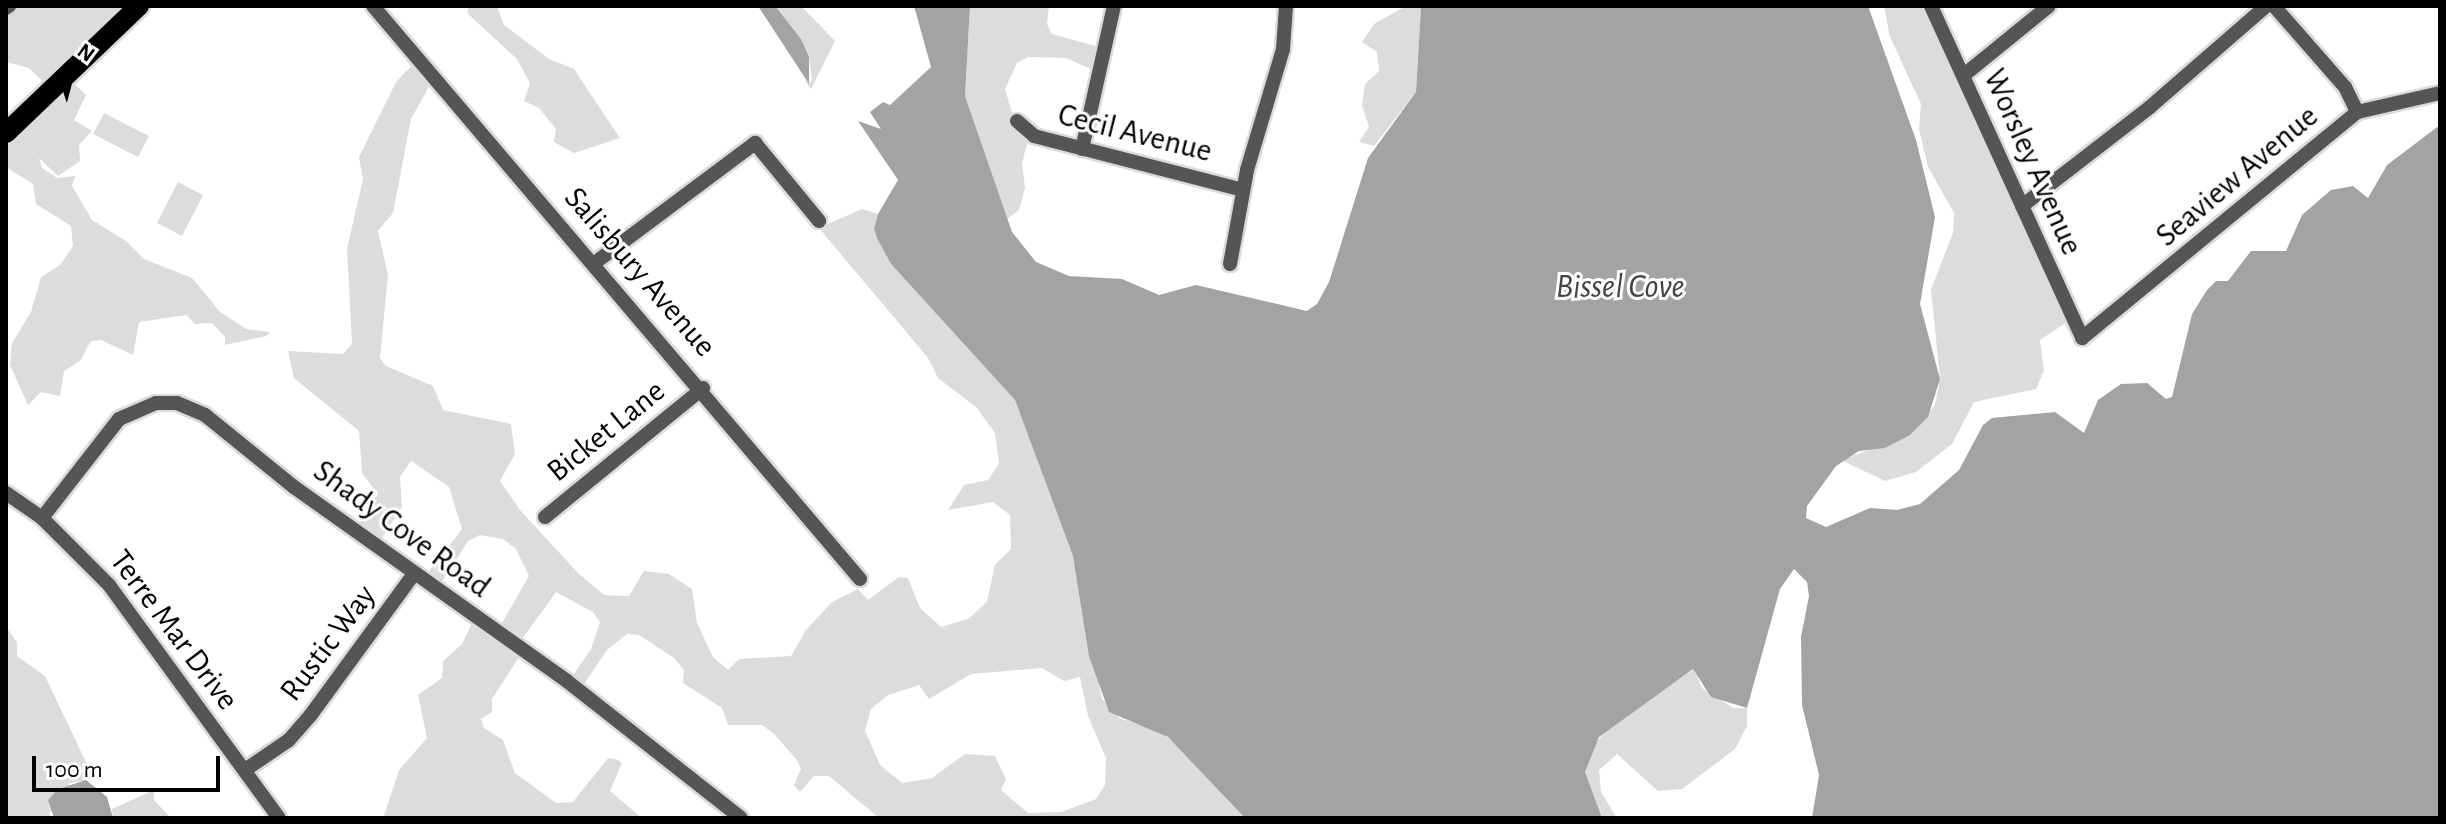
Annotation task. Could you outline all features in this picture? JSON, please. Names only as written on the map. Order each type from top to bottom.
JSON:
[{"type":"main road","points":[[6,133],[139,6]]},
{"type":"street","name":"Salisbury Avenue","points":[[373,6],[596,262],[860,579]]},
{"type":"street","points":[[1082,149],[1114,6]]},
{"type":"street","points":[[1230,264],[1243,190],[1283,49],[1286,6]]},
{"type":"street","name":"Worsley Avenue","points":[[1931,6],[2085,336]]},
{"type":"street","points":[[1964,75],[2049,6]]},
{"type":"street","points":[[2022,206],[2150,107],[2266,6]]},
{"type":"street","points":[[2274,6],[2345,87],[2357,112]]},
{"type":"street","name":"Seaview Avenue","points":[[2085,336],[2357,112],[2440,93]]},
{"type":"street","name":"Cecil Avenue","points":[[1017,121],[1034,136],[1243,190]]},
{"type":"street","points":[[596,262],[755,143],[819,221]]},
{"type":"street","name":"Bicket Lane","points":[[545,517],[703,388]]},
{"type":"street","name":"Shady Cove Road","points":[[42,518],[119,419],[156,403],[177,403],[205,415],[414,574],[567,681],[741,818]]},
{"type":"street","name":"Terre Mar Drive","points":[[6,493],[42,518],[109,585],[279,818]]},
{"type":"street","name":"Rustic Way","points":[[245,770],[289,740],[310,716],[414,574]]},
{"type":"shaded area","points":[[6,6],[139,6],[66,75],[86,95],[74,120],[92,131],[79,145],[80,161],[58,176],[39,158],[42,168],[57,178],[75,176],[72,186],[92,220],[126,241],[144,259],[192,278],[220,312],[246,329],[270,332],[266,336],[225,345],[225,337],[212,323],[195,324],[186,315],[139,322],[133,355],[101,340],[91,341],[80,361],[64,371],[60,396],[41,392],[28,405],[10,365],[12,343],[31,312],[41,277],[60,265],[73,246],[71,226],[36,204],[33,184],[6,167],[6,132],[44,83],[29,68],[6,62]]},
{"type":"shaded area","points":[[468,6],[497,6],[504,25],[549,59],[574,69],[620,138],[574,153],[554,142],[556,129],[539,108],[524,101],[530,83],[517,59],[468,14]]},
{"type":"shaded area","points":[[775,6],[801,6],[835,41],[811,89],[804,79],[809,83],[812,80],[809,57]]},
{"type":"shaded area","points":[[970,6],[1049,6],[1047,24],[1052,34],[1106,49],[1098,72],[1066,58],[1028,57],[1017,63],[1005,89],[1017,130],[1029,137],[1022,163],[1025,188],[1019,210],[1007,219],[965,96]]},
{"type":"shaded area","points":[[1406,6],[1421,6],[1416,92],[1374,146],[1359,142],[1369,127],[1362,105],[1365,84],[1379,71],[1377,52],[1362,42],[1374,24]]},
{"type":"shaded area","points":[[1884,6],[1931,6],[2073,318],[2040,340],[2044,371],[2036,389],[1974,402],[1952,444],[1916,472],[1885,481],[1841,460],[1910,435],[1935,405],[1940,379],[1931,289],[1953,233],[1954,213],[1928,167],[1919,129],[1921,104],[1890,37]]},
{"type":"shaded area","points":[[416,61],[432,81],[411,119],[393,213],[378,231],[388,275],[380,358],[386,366],[433,386],[443,410],[511,424],[515,454],[500,481],[520,510],[578,573],[604,595],[629,596],[644,571],[669,574],[692,589],[697,623],[713,657],[728,670],[739,659],[791,656],[806,630],[832,602],[858,589],[868,600],[899,577],[908,578],[920,608],[941,627],[968,619],[987,602],[995,565],[1011,549],[1010,515],[993,502],[948,510],[964,485],[988,480],[999,464],[995,433],[976,407],[938,378],[928,358],[819,228],[862,209],[878,214],[874,229],[891,264],[1015,400],[1073,556],[1102,699],[1119,718],[1158,730],[1177,745],[1245,818],[879,818],[829,776],[814,776],[800,792],[794,785],[801,769],[797,760],[774,734],[762,725],[728,725],[722,708],[683,683],[684,670],[674,658],[639,635],[627,634],[607,650],[580,690],[569,681],[591,649],[600,622],[593,612],[556,592],[519,643],[523,651],[492,699],[492,712],[481,719],[484,728],[503,740],[515,773],[556,803],[573,802],[608,758],[618,760],[622,763],[610,791],[642,818],[383,818],[399,770],[427,738],[418,695],[442,678],[443,661],[462,644],[475,617],[498,630],[529,576],[516,549],[503,539],[480,535],[468,541],[438,588],[423,579],[462,529],[449,487],[411,461],[400,477],[402,507],[377,545],[355,530],[378,494],[362,473],[359,431],[294,378],[288,351],[343,354],[352,344],[347,249],[363,179],[359,157],[396,82]],"holes":[[[1042,668],[1064,681],[1080,677],[1088,716],[1106,758],[1105,785],[1096,799],[1061,812],[1028,813],[1001,790],[1006,779],[995,756],[965,754],[932,778],[902,783],[880,765],[865,731],[871,709],[888,695],[919,685],[929,699],[971,674]]]},
{"type":"shaded area","points":[[104,113],[149,136],[138,157],[93,134]]},
{"type":"shaded area","points":[[178,182],[203,195],[182,236],[157,223]]},
{"type":"shaded area","points":[[6,627],[17,642],[17,656],[45,676],[94,779],[70,783],[49,814],[54,818],[6,818]]},
{"type":"shaded area","points":[[1694,669],[1702,688],[1733,708],[1747,708],[1747,726],[1735,749],[1682,789],[1658,791],[1617,754],[1599,770],[1601,792],[1617,818],[1602,818],[1585,772],[1592,748],[1608,728]]},
{"type":"shaded area","points":[[154,790],[154,800],[171,818],[113,818],[112,809]]},
{"type":"water","points":[[758,6],[775,6],[801,39],[809,57],[809,84]]},
{"type":"water","name":"Bissel Cove","points":[[914,6],[970,6],[965,96],[1012,232],[1036,262],[1069,276],[1122,279],[1159,295],[1196,285],[1307,311],[1317,304],[1329,282],[1368,158],[1416,92],[1421,6],[1868,6],[1916,140],[1935,217],[1920,304],[1940,379],[1928,417],[1910,435],[1885,448],[1859,451],[1836,466],[1807,506],[1806,518],[1826,527],[1870,508],[1897,510],[1920,504],[1959,470],[1983,425],[1992,418],[2055,412],[2084,433],[2098,400],[2121,384],[2147,383],[2166,399],[2172,397],[2192,314],[2207,290],[2216,281],[2228,281],[2251,251],[2286,251],[2302,215],[2331,190],[2353,186],[2368,198],[2387,165],[2440,125],[2440,818],[1812,818],[1819,775],[1802,705],[1801,637],[1809,596],[1807,582],[1794,569],[1780,589],[1747,708],[1711,697],[1693,669],[1599,737],[1585,772],[1602,818],[1245,818],[1168,737],[1109,712],[1089,656],[1073,556],[1015,400],[891,264],[878,240],[874,229],[878,214],[898,180],[858,121],[881,129],[870,112],[883,102],[890,105],[931,67]]},
{"type":"water","points":[[86,780],[107,797],[113,818],[54,818],[48,800],[58,789]]}]
